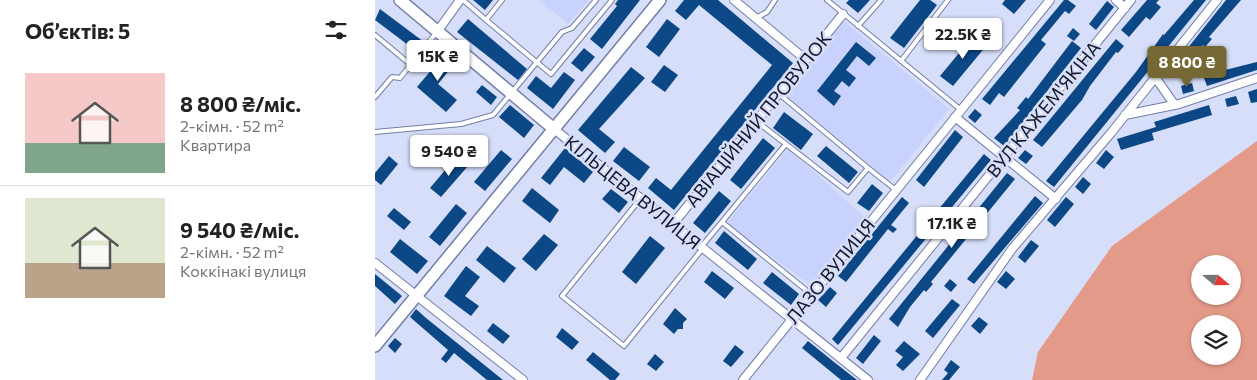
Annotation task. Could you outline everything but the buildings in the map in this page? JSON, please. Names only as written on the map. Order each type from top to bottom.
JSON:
[{"type":"street","name":"КІЛЬЦЕВА ВУЛИЦЯ","points":[[400,0],[554,129],[869,380]]},
{"type":"street","points":[[437,32],[461,0]]},
{"type":"street","points":[[375,346],[659,0]]},
{"type":"street","points":[[734,0],[805,59]]},
{"type":"street","name":"ЛАЗО ВУЛИЦЯ","points":[[745,377],[1051,0]]},
{"type":"street","points":[[1116,0],[1125,8]]},
{"type":"street","name":"ВУЛ КАЖЕМ'ЯКІНА","points":[[841,358],[1131,0]]},
{"type":"street","points":[[920,380],[1012,249],[1056,199],[1217,0]]},
{"type":"street","name":"АВІАЦІЙНИЙ ПРОВУЛОК","points":[[673,224],[843,14]]},
{"type":"street","points":[[1155,77],[1173,104]]},
{"type":"street","points":[[1125,115],[1173,104],[1257,78]]},
{"type":"street","points":[[955,117],[1003,158],[1056,199]]},
{"type":"street","points":[[375,262],[523,380]]},
{"type":"street","points":[[745,377],[755,380]]},
{"type":"lane","points":[[461,0],[551,74],[612,0]]},
{"type":"lane","points":[[486,20],[502,0]]},
{"type":"lane","points":[[375,132],[461,124],[493,115],[562,32],[572,28],[595,0]]},
{"type":"lane","points":[[755,18],[767,12],[774,2],[767,0]]},
{"type":"lane","points":[[827,0],[961,110]]},
{"type":"lane","points":[[858,26],[881,0]]},
{"type":"lane","points":[[901,61],[948,0]]},
{"type":"lane","points":[[375,97],[391,77],[400,78],[437,32]]},
{"type":"lane","points":[[375,35],[411,65]]},
{"type":"lane","points":[[778,93],[896,190]]},
{"type":"lane","points":[[756,121],[848,192],[868,168]]},
{"type":"lane","points":[[641,198],[562,296],[624,346],[786,144]]},
{"type":"lane","points":[[722,222],[812,295]]},
{"type":"shaded area","points":[[539,0],[589,0],[568,24]]},
{"type":"shaded area","points":[[844,21],[949,109],[890,182],[784,94]]},
{"type":"shaded area","points":[[1257,141],[1257,380],[1032,380],[1038,352],[1112,246]]},
{"type":"shaded area","points":[[788,149],[867,219],[812,286],[727,223]]}]
